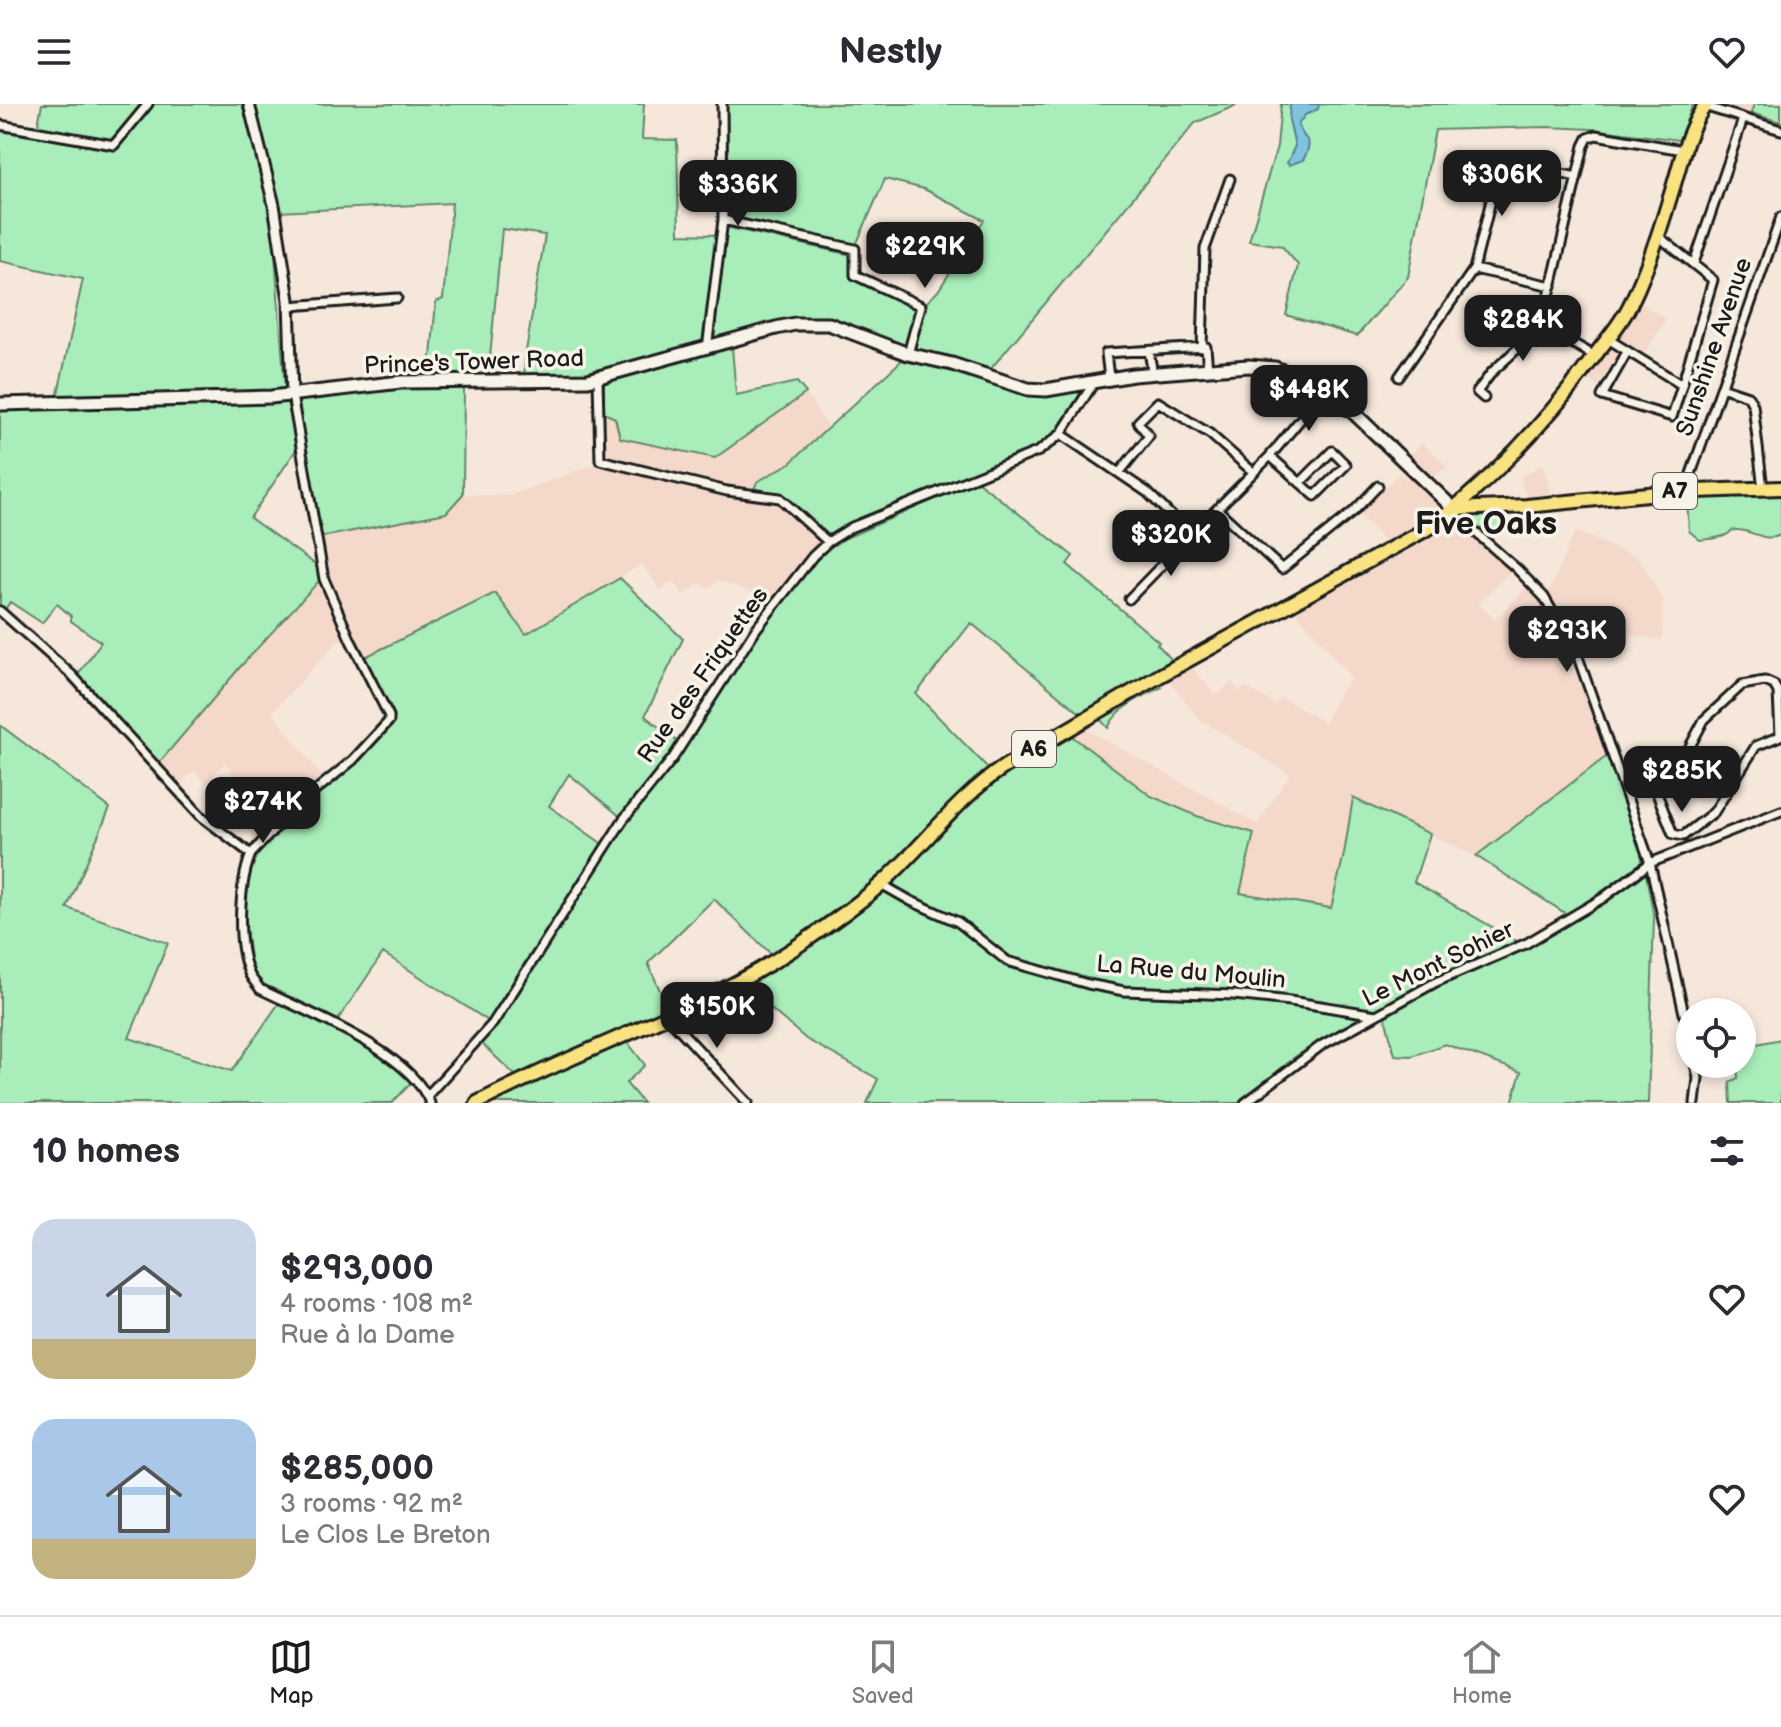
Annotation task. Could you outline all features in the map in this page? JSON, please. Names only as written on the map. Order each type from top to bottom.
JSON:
[{"type":"main road","name":"A6","points":[[477,1103],[525,1077],[749,975],[791,950],[881,884],[980,785],[1004,767],[1161,675],[1434,525],[1454,509],[1539,425],[1608,339],[1630,306],[1658,236],[1683,150],[1693,124],[1705,105]]},
{"type":"main road","name":"Prince's Tower Road","points":[[0,404],[292,395],[401,382],[598,379],[776,328],[795,324],[829,324],[908,354],[952,364],[1028,389],[1046,390],[1103,379],[1248,366],[1275,368],[1310,380],[1325,390],[1355,414],[1454,509]]},
{"type":"main road","name":"A7","points":[[1454,509],[1685,491],[1781,488]]},
{"type":"main road","points":[[1472,493],[1472,503],[1482,509]]},
{"type":"street","points":[[0,125],[114,145],[148,104]]},
{"type":"street","points":[[249,104],[274,205],[289,306],[292,395],[324,579],[389,716],[389,721],[353,760],[294,808],[251,854],[243,873],[240,899],[249,974],[260,989],[378,1047],[416,1080],[428,1099]]},
{"type":"street","points":[[707,349],[723,220],[722,104]]},
{"type":"street","points":[[1705,105],[1781,130]]},
{"type":"street","points":[[1694,263],[1743,119]]},
{"type":"street","points":[[1484,398],[1477,392],[1492,372],[1542,326],[1588,138],[1596,135],[1683,150]]},
{"type":"street","points":[[1399,377],[1474,269],[1500,164],[1505,162],[1577,177]]},
{"type":"street","points":[[1202,348],[1205,249],[1230,179]]},
{"type":"street","name":"Sunshine Avenue","points":[[1685,491],[1781,217]]},
{"type":"street","points":[[723,220],[855,249],[855,275],[921,306],[908,354]]},
{"type":"street","points":[[1627,352],[1602,396],[1672,417],[1713,280],[1658,236]]},
{"type":"street","points":[[1474,269],[1552,286]]},
{"type":"street","points":[[289,306],[397,298]]},
{"type":"street","points":[[1542,326],[1595,356]]},
{"type":"street","points":[[1608,339],[1682,385]]},
{"type":"street","points":[[1152,369],[1149,351],[1206,347],[1208,370]]},
{"type":"street","name":"Rue des Friquettes","points":[[428,1099],[493,1023],[623,820],[673,758],[756,629],[813,556],[852,527],[1039,451],[1061,434],[1103,379],[1106,353],[1149,351]]},
{"type":"street","points":[[598,379],[600,460],[727,491],[780,498],[828,542]]},
{"type":"street","points":[[1721,387],[1748,396],[1753,405],[1763,489]]},
{"type":"street","points":[[1129,599],[1270,456],[1325,390]]},
{"type":"street","points":[[1119,473],[1149,436],[1138,422],[1158,402],[1210,434],[1253,472]]},
{"type":"street","points":[[1061,434],[1147,492],[1191,535]]},
{"type":"street","points":[[1270,456],[1300,483],[1315,496],[1346,465],[1332,451],[1300,483]]},
{"type":"street","points":[[1218,510],[1282,569],[1354,511],[1378,486]]},
{"type":"street","points":[[1454,509],[1457,516],[1544,597],[1572,645],[1650,863],[1681,998]]},
{"type":"street","points":[[0,611],[72,675],[202,817],[251,854]]},
{"type":"street","points":[[1765,681],[1780,692],[1780,736],[1756,746],[1714,812],[1683,836],[1673,834],[1656,791],[1678,769],[1704,720],[1742,685],[1765,681]]},
{"type":"street","name":"Le Mont Sohier","points":[[1245,1103],[1322,1045],[1436,982],[1552,929],[1603,898],[1650,863],[1781,811]]},
{"type":"street","name":"La Rue du Moulin","points":[[881,884],[958,922],[1007,961],[1088,984],[1124,991],[1234,995],[1290,1001],[1378,1016]]},
{"type":"street","points":[[666,1015],[748,1103]]},
{"type":"street","points":[[1695,1103],[1698,1078]]},
{"type":"shaded area","points":[[1719,104],[1781,104],[1781,128],[1720,109]]},
{"type":"shaded area","points":[[1638,301],[1666,319],[1644,355],[1613,337]]},
{"type":"shaded area","points":[[1607,346],[1619,355],[1597,386],[1584,376]]},
{"type":"shaded area","points":[[806,393],[828,427],[790,463],[757,482],[754,489],[721,485],[605,458],[604,413],[714,458]]},
{"type":"shaded area","points":[[1422,443],[1448,467],[1430,478],[1406,459]]},
{"type":"shaded area","points":[[597,463],[726,493],[777,500],[820,540],[773,600],[718,580],[708,589],[700,583],[683,595],[674,582],[660,590],[642,564],[526,634],[494,594],[365,657],[328,581],[322,537],[446,513],[463,494],[508,496]]},
{"type":"shaded area","points":[[1543,464],[1552,499],[1527,501],[1520,477]]},
{"type":"shaded area","points":[[1399,473],[1406,480],[1411,475],[1436,498],[1439,510],[1428,521],[1389,545],[1359,515]]},
{"type":"shaded area","points":[[1454,521],[1511,571],[1478,604],[1495,620],[1529,585],[1544,603],[1572,652],[1607,756],[1476,856],[1352,798],[1332,908],[1240,893],[1197,816],[1151,796],[1069,734],[1082,727],[1257,824],[1290,774],[1199,719],[1167,677],[1189,664],[1216,696],[1232,682],[1240,691],[1246,687],[1275,704],[1282,698],[1325,723],[1333,703],[1351,678],[1294,610]]},
{"type":"shaded area","points":[[1575,531],[1639,558],[1663,600],[1662,640],[1609,631],[1581,653],[1577,650],[1547,595]]},
{"type":"shaded area","points":[[320,580],[342,637],[272,712],[323,778],[292,803],[254,846],[241,787],[225,762],[207,784],[194,771],[180,785],[159,763],[241,666]]},
{"type":"green space","points":[[42,104],[143,104],[112,141],[37,129]]},
{"type":"green space","points":[[152,104],[244,104],[273,228],[285,390],[57,398],[83,279],[0,261],[0,131],[115,150]]},
{"type":"green space","points":[[252,104],[644,104],[642,139],[677,140],[679,234],[718,235],[702,344],[595,374],[524,378],[545,235],[502,229],[488,379],[429,378],[436,302],[443,299],[452,203],[279,212]]},
{"type":"green space","points":[[727,104],[1239,104],[1195,123],[989,371],[941,354],[915,350],[913,345],[926,303],[938,291],[984,220],[924,189],[885,179],[856,245],[728,216]]},
{"type":"green space","points":[[1281,104],[1693,104],[1679,140],[1592,129],[1547,127],[1435,130],[1408,277],[1357,336],[1286,315],[1298,265],[1282,246],[1249,241],[1277,146]]},
{"type":"green space","points":[[1754,104],[1781,104],[1781,122],[1751,113]]},
{"type":"green space","points":[[726,227],[851,255],[853,278],[919,307],[908,343],[902,347],[829,319],[803,317],[714,338]]},
{"type":"green space","points":[[732,347],[736,395],[797,382],[806,393],[715,458],[620,438],[615,418],[604,413],[604,383]]},
{"type":"green space","points":[[902,360],[955,371],[1031,393],[1045,395],[1076,391],[1080,394],[1054,434],[1037,447],[828,535],[783,495],[754,489],[757,482],[790,463]]},
{"type":"green space","points":[[401,386],[464,387],[463,494],[446,513],[322,537],[296,399]]},
{"type":"green space","points":[[287,402],[298,447],[250,518],[319,567],[320,580],[241,666],[159,763],[78,675],[101,642],[71,621],[71,616],[57,604],[42,623],[10,602],[5,610],[0,606],[0,408]]},
{"type":"green space","points":[[977,481],[1073,556],[1067,564],[1159,642],[1157,644],[1173,661],[1080,713],[971,623],[916,694],[990,770],[878,879],[772,955],[714,899],[648,963],[668,1009],[516,1076],[480,1042],[636,808],[675,763],[758,629],[825,547]]},
{"type":"green space","points":[[1781,492],[1781,535],[1769,538],[1734,530],[1720,537],[1700,540],[1689,531],[1687,496]]},
{"type":"green space","points":[[1503,513],[1498,533],[1485,525],[1478,533],[1466,522],[1465,516]]},
{"type":"green space","points":[[620,578],[683,639],[645,716],[678,742],[621,817],[569,774],[549,806],[604,845],[490,1022],[383,953],[338,1020],[257,981],[250,960],[244,910],[248,875],[254,858],[296,812],[338,780],[395,716],[365,657],[495,593],[526,634]]},
{"type":"green space","points":[[1158,682],[1162,687],[1124,708],[1108,728],[1098,717]]},
{"type":"green space","points":[[0,725],[110,808],[67,908],[168,943],[129,1038],[232,1071],[279,1003],[373,1048],[412,1082],[392,1103],[0,1103]]},
{"type":"green space","points":[[1069,734],[1151,796],[1197,816],[1254,833],[1240,893],[1331,908],[1353,798],[1430,834],[1414,882],[1518,942],[1437,979],[1378,1011],[1262,992],[1124,987],[1091,981],[1013,958],[960,920],[934,905],[908,896],[892,883],[990,781]]},
{"type":"green space","points":[[1607,756],[1643,856],[1641,864],[1568,915],[1476,856]]},
{"type":"green space","points":[[1646,874],[1654,918],[1648,1103],[1512,1103],[1521,1072],[1445,1044],[1412,1056],[1395,1055],[1385,1017],[1442,984],[1529,947]]},
{"type":"green space","points":[[878,891],[885,891],[965,931],[1007,967],[1129,996],[1253,1001],[1307,1006],[1364,1017],[1296,1056],[1240,1103],[867,1103],[878,1079],[806,1039],[743,985]]},
{"type":"green space","points":[[625,1039],[645,1065],[626,1083],[643,1103],[485,1103]]},
{"type":"green space","points":[[1781,1039],[1781,1103],[1731,1103],[1730,1082],[1738,1078],[1756,1078],[1756,1044]]},
{"type":"water","points":[[1290,104],[1319,104],[1318,109],[1305,115],[1298,125],[1308,143],[1307,153],[1303,160],[1289,165],[1287,163],[1295,146],[1289,120]]},
{"type":"district","name":"Five Oaks","points":[[1486,524]]}]
